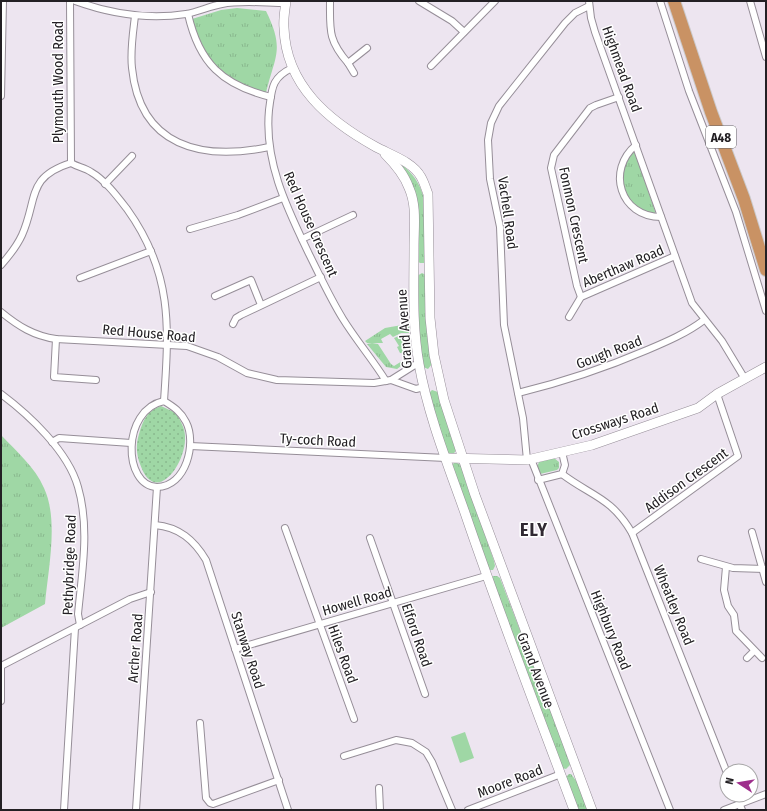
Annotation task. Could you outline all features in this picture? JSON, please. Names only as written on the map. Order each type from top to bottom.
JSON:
[{"type":"highway","name":"A48","points":[[674,1],[710,112],[744,198],[766,270]]},
{"type":"street","points":[[1,96],[3,1]]},
{"type":"street","name":"Plymouth Wood Road","points":[[70,1],[70,150],[72,163]]},
{"type":"street","points":[[75,1],[112,13],[135,16],[188,14],[223,4],[287,2]]},
{"type":"street","points":[[330,1],[331,37],[337,50],[354,73]]},
{"type":"street","points":[[419,1],[455,23],[464,32]]},
{"type":"street","points":[[431,66],[495,1]]},
{"type":"street","points":[[660,1],[699,116],[736,212],[766,311]]},
{"type":"street","points":[[750,1],[766,57]]},
{"type":"street","name":"Grand Avenue","points":[[287,2],[284,35],[292,68],[301,86],[325,112],[348,131],[381,150],[403,160],[421,176],[428,194],[430,318],[439,380],[462,458],[592,810]]},
{"type":"street","name":"Highmead Road","points":[[589,3],[591,18],[692,303],[722,341],[745,379]]},
{"type":"street","name":"Vachell Road","points":[[529,459],[518,393],[504,325],[500,234],[498,213],[490,179],[488,147],[489,131],[500,106],[537,58],[575,13],[589,3]]},
{"type":"street","points":[[188,14],[197,43],[206,60],[215,71],[240,88],[271,97]]},
{"type":"street","points":[[135,16],[132,69],[137,94],[147,114],[159,129],[189,147],[212,152],[236,153],[269,147]]},
{"type":"street","points":[[348,63],[367,48]]},
{"type":"street","name":"Red House Crescent","points":[[292,68],[281,73],[276,79],[271,97],[268,124],[269,147],[276,180],[302,239],[344,319],[388,381]]},
{"type":"street","name":"Fonmon Crescent","points":[[581,297],[575,278],[551,168],[551,162],[554,155],[590,108],[596,104],[619,98]]},
{"type":"street","points":[[699,116],[710,112]]},
{"type":"street","points":[[636,145],[623,159],[620,170],[620,182],[623,193],[630,204],[637,210],[646,215],[661,217]]},
{"type":"street","name":"Grand Avenue","points":[[381,150],[397,167],[409,187],[412,196],[415,224],[415,322],[418,363],[424,387],[446,458],[486,576],[574,810]]},
{"type":"street","points":[[105,184],[132,156]]},
{"type":"street","points":[[1,265],[13,250],[22,234],[41,179],[52,170],[72,163],[90,171],[120,200],[133,218],[152,251],[163,287],[168,345],[164,402]]},
{"type":"street","points":[[190,229],[238,215],[283,198]]},
{"type":"street","points":[[302,239],[353,215]]},
{"type":"street","points":[[80,278],[152,251]]},
{"type":"street","name":"Aberthaw Road","points":[[569,317],[581,297],[675,256]]},
{"type":"street","name":"Grand Avenue","points":[[414,269],[430,268]]},
{"type":"street","points":[[233,324],[240,315],[321,277]]},
{"type":"street","points":[[215,296],[251,280],[261,305]]},
{"type":"street","name":"Red House Road","points":[[1,312],[29,332],[40,336],[56,339],[188,346],[203,350],[247,373],[262,378],[351,382],[388,381],[416,389],[424,387]]},
{"type":"street","name":"Gough Road","points":[[518,393],[575,378],[613,364],[658,345],[704,320]]},
{"type":"street","points":[[56,339],[54,377],[96,380]]},
{"type":"street","points":[[388,381],[418,363]]},
{"type":"street","name":"Crossways Road","points":[[462,458],[529,459],[592,445],[698,408],[717,394],[766,368]]},
{"type":"street","name":"Grand Avenue","points":[[424,387],[439,380]]},
{"type":"street","name":"Pethybridge Road","points":[[1,394],[35,422],[52,442],[73,474],[81,497],[84,536],[64,810]]},
{"type":"street","name":"Addison Crescent","points":[[632,533],[738,456],[717,394]]},
{"type":"street","points":[[164,402],[180,413],[186,423],[190,446],[188,457],[178,476],[172,483],[157,487],[148,484],[138,473],[132,458],[131,443],[137,422],[142,415],[152,405],[164,402]]},
{"type":"street","points":[[52,442],[59,438],[131,443]]},
{"type":"street","name":"Ty-coch Road","points":[[190,446],[446,458]]},
{"type":"street","points":[[538,480],[562,474],[565,465],[562,452]]},
{"type":"street","points":[[446,458],[462,458]]},
{"type":"street","name":"Highbury Road","points":[[529,459],[670,810]]},
{"type":"street","name":"Wheatley Road","points":[[562,474],[614,507],[624,518],[632,533],[723,763]]},
{"type":"street","name":"Archer Road","points":[[136,810],[157,487]]},
{"type":"street","name":"Stanway Road","points":[[155,525],[170,527],[181,532],[194,542],[201,550],[206,560],[288,810]]},
{"type":"street","name":"Hiles Road","points":[[285,528],[354,719]]},
{"type":"street","points":[[752,532],[764,570],[766,582]]},
{"type":"street","name":"Elford Road","points":[[370,538],[425,694]]},
{"type":"street","points":[[701,559],[726,567],[764,570]]},
{"type":"street","points":[[726,567],[724,590],[728,606],[734,615],[736,631],[762,658]]},
{"type":"street","points":[[486,576],[502,569]]},
{"type":"street","name":"Howell Road","points":[[236,649],[486,576]]},
{"type":"street","points":[[1,701],[1,667],[130,598],[150,592]]},
{"type":"street","points":[[747,658],[754,651]]},
{"type":"street","points":[[200,723],[206,798],[210,804],[278,780]]},
{"type":"street","points":[[344,756],[392,741],[412,743],[426,752],[432,762],[452,810]]},
{"type":"street","points":[[561,774],[576,767]]},
{"type":"street","name":"Moore Road","points":[[468,810],[561,774]]},
{"type":"street","points":[[379,788],[380,810]]},
{"type":"street","points":[[724,810],[739,803],[742,810]]},
{"type":"green space","points":[[237,8],[266,11],[272,24],[277,44],[275,61],[266,93],[239,84],[228,77],[209,57],[196,33],[192,19],[221,10]]},
{"type":"green space","points":[[632,151],[635,152],[655,214],[635,205],[626,193],[623,186],[622,171]]},
{"type":"green space","points":[[397,161],[409,171],[423,194],[426,219],[424,263],[417,261],[417,217]]},
{"type":"green space","points":[[422,273],[426,275],[432,364],[428,369],[423,367],[419,345],[417,276]]},
{"type":"green space","points":[[409,325],[409,333],[401,333],[393,337],[390,334],[381,339],[383,343],[367,343],[365,341],[385,328]]},
{"type":"green space","points":[[401,335],[409,335],[410,354],[400,353],[397,347],[399,346],[394,338]]},
{"type":"green space","points":[[367,344],[378,344],[391,364],[394,366],[407,358],[409,360],[397,369],[386,367]]},
{"type":"green space","points":[[432,390],[438,392],[456,450],[453,455],[448,454],[429,393]]},
{"type":"green space","points":[[161,406],[176,413],[178,416],[184,430],[184,447],[176,468],[169,477],[161,482],[154,482],[146,477],[140,464],[137,445],[144,420],[149,413]]},
{"type":"green space","points":[[1,435],[25,460],[40,480],[48,501],[52,530],[45,604],[1,628]]},
{"type":"green space","points":[[554,458],[559,462],[559,468],[557,470],[540,474],[537,467],[539,462]]},
{"type":"green space","points":[[455,462],[461,465],[494,561],[495,566],[493,570],[489,570],[452,465]]},
{"type":"green space","points":[[493,576],[500,578],[565,748],[570,765],[566,769],[562,768],[491,579]]},
{"type":"green space","points":[[465,732],[474,758],[460,763],[451,737]]},
{"type":"green space","points":[[571,774],[577,782],[588,810],[577,810],[566,777]]},
{"type":"district","name":"ELY","points":[[534,530]]}]
